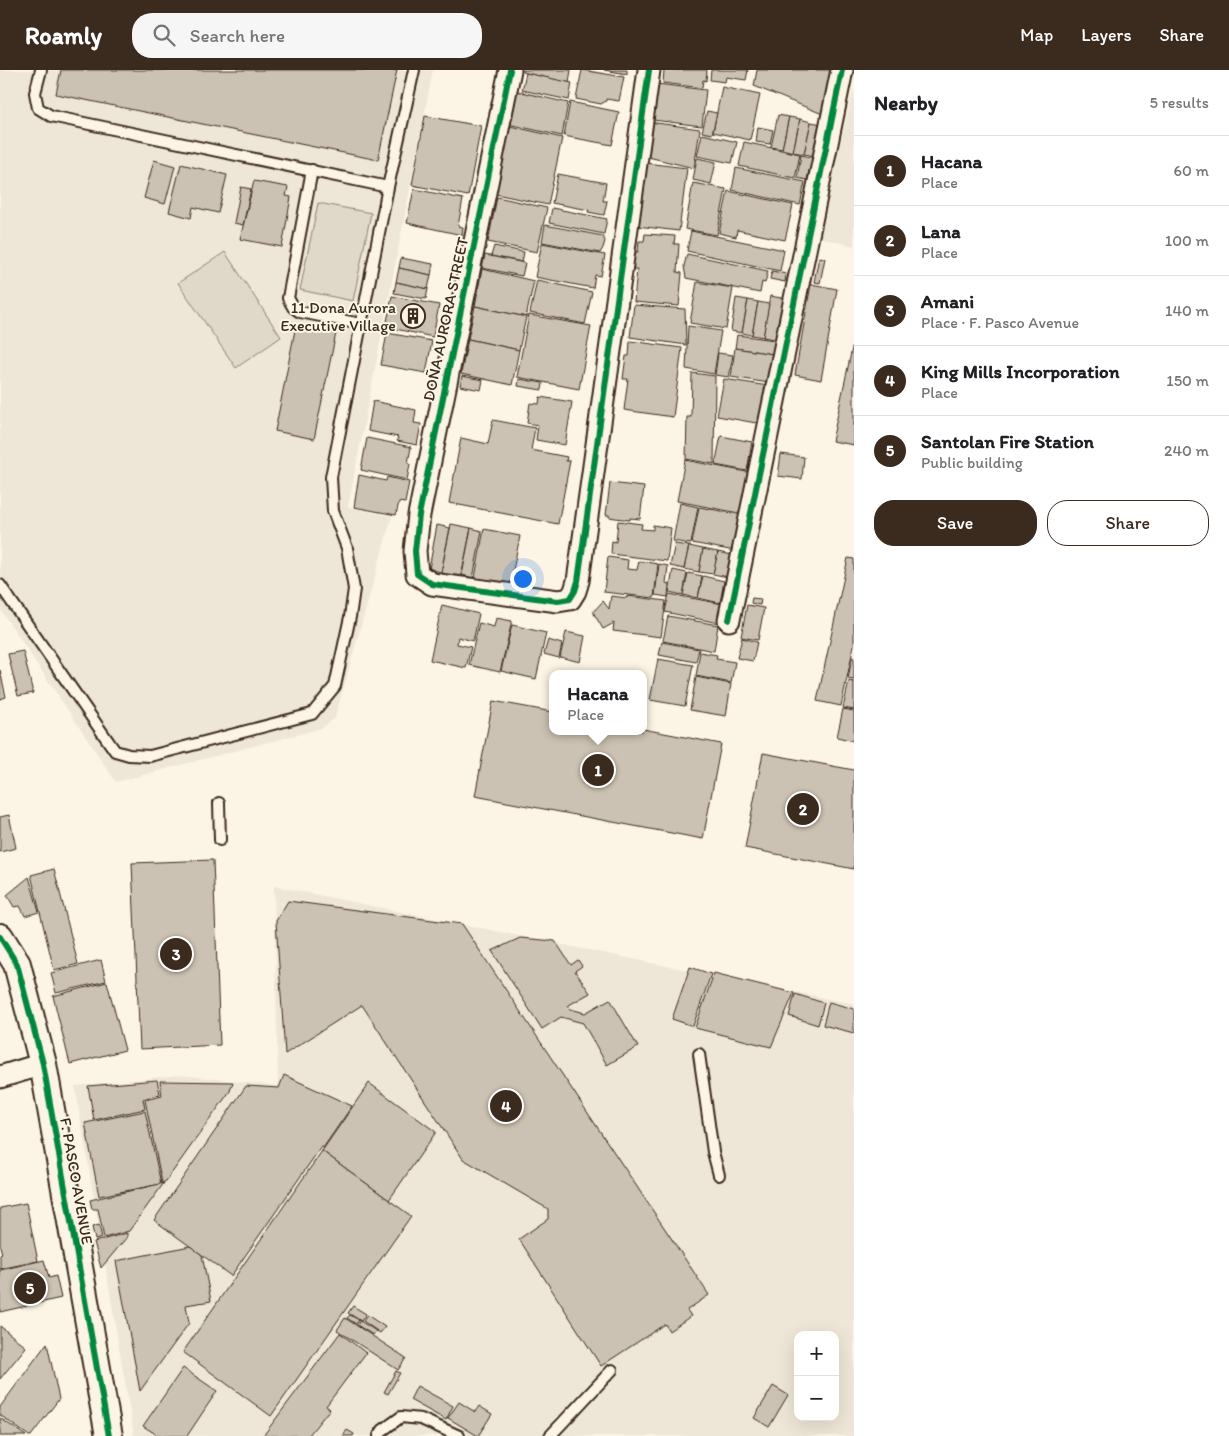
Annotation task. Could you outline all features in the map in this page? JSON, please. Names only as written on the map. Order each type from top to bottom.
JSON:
[{"type":"street","name":"DOÑA AURORA STREET","points":[[510,70],[419,515],[414,551],[417,574],[432,584],[558,601],[570,599],[578,581],[649,70]]},
{"type":"street","points":[[729,620],[842,70]]},
{"type":"street","name":"F. PASCO AVENUE","points":[[0,937],[17,964],[43,1064],[109,1436]]},
{"type":"street","points":[[0,1077],[43,1064]]},
{"type":"lane","points":[[41,70],[36,93],[38,108],[51,116],[388,187]]},
{"type":"lane","points":[[0,585],[115,751],[129,755],[150,756],[312,714],[335,686],[354,589],[347,548],[332,511],[331,477],[388,187],[414,70]]},
{"type":"lane","points":[[312,170],[288,298],[293,307],[300,312],[361,324]]},
{"type":"lane","points":[[219,803],[220,840]]},
{"type":"lane","points":[[699,1054],[713,1152],[719,1175]]},
{"type":"lane","points":[[550,1436],[612,1370]]},
{"type":"lane","points":[[379,1436],[383,1430],[401,1417],[421,1419],[459,1436]]},
{"type":"shaded area","points":[[0,70],[433,70],[348,507],[392,516],[335,718],[322,728],[116,782],[0,609]]},
{"type":"shaded area","points":[[854,88],[854,246],[817,237]]},
{"type":"shaded area","points":[[318,203],[371,213],[353,301],[300,290]]},
{"type":"shaded area","points":[[225,252],[281,337],[236,368],[178,283]]},
{"type":"shaded area","points":[[274,886],[854,1004],[854,1436],[134,1436],[75,1086],[180,1075],[278,1086]]},
{"type":"building","points":[[61,70],[397,70],[378,160],[56,94]]},
{"type":"building","points":[[523,70],[571,70],[569,83],[526,73]]},
{"type":"building","points":[[582,70],[624,77],[619,101],[606,99],[601,104],[576,99]]},
{"type":"building","points":[[604,70],[627,70],[627,74]]},
{"type":"building","points":[[664,70],[707,70],[706,81],[703,80],[702,88],[663,83]]},
{"type":"building","points":[[711,70],[748,70],[746,80],[726,77],[725,82],[710,80]]},
{"type":"building","points":[[757,70],[834,70],[825,115],[754,86]]},
{"type":"building","points":[[526,73],[572,83],[569,100],[522,90]]},
{"type":"building","points":[[657,84],[706,90],[702,126],[653,120]]},
{"type":"building","points":[[722,87],[760,95],[750,140],[713,132]]},
{"type":"building","points":[[517,91],[568,103],[562,136],[508,124],[510,114],[513,114]]},
{"type":"building","points":[[570,102],[619,112],[612,145],[564,136]]},
{"type":"building","points":[[707,111],[717,113],[712,134],[702,132]]},
{"type":"building","points":[[778,115],[789,117],[782,149],[771,147]]},
{"type":"building","points":[[425,116],[481,126],[468,196],[412,185]]},
{"type":"building","points":[[789,117],[800,119],[793,152],[782,149]]},
{"type":"building","points":[[800,119],[811,122],[804,154],[793,152]]},
{"type":"building","points":[[649,122],[700,129],[694,168],[644,156]]},
{"type":"building","points":[[811,122],[822,124],[815,156],[804,154]]},
{"type":"building","points":[[510,126],[562,138],[548,205],[496,194]]},
{"type":"building","points":[[758,127],[773,130],[770,144],[756,142]]},
{"type":"building","points":[[702,134],[737,142],[732,163],[697,156]]},
{"type":"building","points":[[744,142],[800,154],[795,178],[739,166]]},
{"type":"building","points":[[801,155],[815,158],[812,171],[809,170],[807,180],[797,178]]},
{"type":"building","points":[[697,158],[716,162],[711,184],[693,180]]},
{"type":"building","points":[[154,160],[175,166],[165,204],[144,198]]},
{"type":"building","points":[[645,163],[687,168],[679,231],[637,226]]},
{"type":"building","points":[[181,164],[227,175],[218,213],[193,207],[191,218],[169,212]]},
{"type":"building","points":[[736,168],[805,182],[800,205],[732,190]]},
{"type":"building","points":[[558,174],[606,183],[603,201],[607,201],[604,215],[552,203]]},
{"type":"building","points":[[254,181],[288,187],[286,196],[291,197],[282,247],[240,239]]},
{"type":"building","points":[[693,183],[726,189],[717,235],[685,229]]},
{"type":"building","points":[[241,187],[251,189],[243,225],[234,223]]},
{"type":"building","points":[[414,189],[463,199],[458,226],[463,227],[462,235],[407,223]]},
{"type":"building","points":[[728,191],[793,205],[785,240],[737,230],[736,237],[719,233]]},
{"type":"building","points":[[497,197],[547,208],[537,252],[488,242]]},
{"type":"building","points":[[552,208],[607,219],[604,234],[549,223]]},
{"type":"building","points":[[545,225],[603,236],[605,241],[603,248],[600,253],[542,242]]},
{"type":"building","points":[[691,231],[784,250],[780,271],[687,251]]},
{"type":"building","points":[[645,234],[675,236],[674,244],[679,244],[677,272],[682,273],[679,306],[634,302],[637,269],[632,269],[633,252],[638,252],[639,241],[644,241]]},
{"type":"building","points":[[542,243],[605,255],[601,276],[595,275],[593,288],[535,277]]},
{"type":"building","points":[[494,246],[524,252],[522,262],[491,256]]},
{"type":"building","points":[[687,254],[768,271],[765,283],[762,282],[760,293],[686,278],[684,266]]},
{"type":"building","points":[[485,255],[525,263],[522,276],[482,268]]},
{"type":"building","points":[[819,257],[825,258],[820,283],[814,282]]},
{"type":"building","points":[[401,258],[433,264],[431,275],[399,268]]},
{"type":"building","points":[[399,268],[431,275],[428,289],[396,282]]},
{"type":"building","points":[[482,269],[534,281],[526,317],[475,306]]},
{"type":"building","points":[[772,271],[786,274],[785,282],[770,279]]},
{"type":"building","points":[[537,280],[592,292],[585,324],[530,313]]},
{"type":"building","points":[[396,282],[428,289],[426,299],[394,293]]},
{"type":"building","points":[[697,282],[733,288],[726,329],[690,323]]},
{"type":"building","points":[[811,284],[837,289],[821,380],[795,375]]},
{"type":"building","name":"11 Dona Aurora Executive Village","points":[[392,296],[439,305],[433,337],[386,327]]},
{"type":"building","points":[[770,296],[787,299],[779,340],[763,337]]},
{"type":"building","points":[[736,298],[748,300],[742,333],[731,331]]},
{"type":"building","points":[[748,300],[758,302],[752,335],[742,333]]},
{"type":"building","points":[[758,302],[769,304],[763,337],[752,335]]},
{"type":"building","points":[[634,305],[685,309],[686,345],[630,337]]},
{"type":"building","points":[[475,306],[526,317],[519,350],[468,339]]},
{"type":"building","points":[[529,315],[591,326],[579,389],[517,377]]},
{"type":"building","points":[[296,325],[336,333],[314,439],[275,431]]},
{"type":"building","points":[[688,326],[721,331],[714,374],[686,369]]},
{"type":"building","points":[[387,333],[432,341],[426,373],[381,365]]},
{"type":"building","points":[[737,335],[775,340],[773,354],[735,348]]},
{"type":"building","points":[[468,339],[519,350],[512,385],[461,374]]},
{"type":"building","points":[[854,339],[854,445],[832,441]]},
{"type":"building","points":[[630,341],[682,348],[673,417],[624,410],[628,379],[623,379],[626,356],[629,356]]},
{"type":"building","points":[[735,348],[773,354],[769,383],[731,377]]},
{"type":"building","points":[[718,353],[733,355],[729,377],[715,375]]},
{"type":"building","points":[[692,373],[715,376],[714,464],[686,459],[687,417],[691,417]]},
{"type":"building","points":[[462,376],[483,380],[481,390],[460,386]]},
{"type":"building","points":[[519,379],[543,383],[542,390],[518,386]]},
{"type":"building","points":[[724,379],[768,386],[762,424],[717,416]]},
{"type":"building","points":[[540,397],[572,402],[565,445],[536,440],[538,425],[527,423],[530,403],[539,404]]},
{"type":"building","points":[[373,401],[416,410],[414,423],[421,424],[417,445],[397,441],[398,437],[368,431]]},
{"type":"building","points":[[493,420],[535,428],[531,450],[567,457],[566,461],[570,461],[558,524],[449,503],[461,438],[488,444]]},
{"type":"building","points":[[721,436],[752,442],[747,471],[715,465]]},
{"type":"building","points":[[367,438],[411,447],[407,480],[361,470]]},
{"type":"building","points":[[781,454],[804,457],[802,479],[778,476]]},
{"type":"building","points":[[685,460],[752,473],[744,514],[677,501]]},
{"type":"building","points":[[359,475],[386,481],[387,477],[409,482],[405,503],[399,502],[396,515],[354,507]]},
{"type":"building","points":[[610,483],[644,487],[640,519],[630,518],[630,520],[606,515]]},
{"type":"building","points":[[680,503],[698,507],[691,544],[673,541]]},
{"type":"building","points":[[699,507],[743,515],[735,551],[692,543]]},
{"type":"building","points":[[618,521],[642,524],[641,529],[653,530],[653,525],[671,528],[667,561],[611,554],[612,541],[616,542]]},
{"type":"building","points":[[451,524],[471,528],[460,582],[440,578]]},
{"type":"building","points":[[437,525],[450,528],[441,572],[429,569]]},
{"type":"building","points":[[471,528],[482,531],[473,578],[462,575]]},
{"type":"building","points":[[484,529],[520,536],[509,590],[474,583]]},
{"type":"building","points":[[675,544],[689,546],[684,569],[670,566]]},
{"type":"building","points":[[689,546],[703,549],[699,572],[684,569]]},
{"type":"building","points":[[703,549],[718,552],[713,574],[699,572]]},
{"type":"building","points":[[718,552],[732,555],[728,577],[713,574]]},
{"type":"building","points":[[608,557],[628,560],[627,569],[637,570],[639,561],[658,564],[654,598],[604,592]]},
{"type":"building","points":[[848,558],[854,559],[854,645],[841,706],[817,701]]},
{"type":"building","points":[[659,564],[668,566],[666,583],[669,584],[668,597],[655,595]]},
{"type":"building","points":[[673,570],[687,573],[683,595],[669,592]]},
{"type":"building","points":[[688,573],[702,576],[698,598],[683,595]]},
{"type":"building","points":[[703,576],[724,581],[720,603],[698,598]]},
{"type":"building","points":[[669,594],[723,604],[719,623],[665,612]]},
{"type":"building","points":[[611,596],[666,601],[661,637],[613,631],[614,623],[603,629],[593,612],[603,601],[609,609]]},
{"type":"building","points":[[752,598],[761,599],[760,605],[751,603]]},
{"type":"building","points":[[442,605],[479,614],[473,641],[458,637],[457,644],[471,647],[466,668],[430,660]]},
{"type":"building","points":[[747,605],[764,608],[758,640],[741,637]]},
{"type":"building","points":[[668,616],[718,625],[714,651],[663,641]]},
{"type":"building","points":[[496,618],[512,621],[500,672],[469,665],[479,623],[494,627]]},
{"type":"building","points":[[512,625],[546,633],[536,679],[501,671]]},
{"type":"building","points":[[566,632],[585,636],[580,662],[560,657]]},
{"type":"building","points":[[742,638],[757,642],[753,661],[737,658]]},
{"type":"building","points":[[548,640],[562,644],[559,658],[544,654]]},
{"type":"building","points":[[662,642],[699,649],[696,662],[659,655]]},
{"type":"building","points":[[23,651],[33,693],[18,696],[8,654]]},
{"type":"building","points":[[700,652],[717,655],[716,659],[735,662],[731,683],[696,676]]},
{"type":"building","points":[[852,657],[854,658],[854,680],[848,679]]},
{"type":"building","points":[[658,659],[693,665],[685,706],[650,700]]},
{"type":"building","points":[[0,670],[6,697],[0,699]]},
{"type":"building","points":[[696,677],[731,684],[726,716],[690,710]]},
{"type":"building","points":[[849,681],[854,682],[854,710],[843,708]]},
{"type":"building","points":[[493,701],[549,711],[549,735],[647,735],[647,730],[721,744],[703,839],[475,796]]},
{"type":"building","points":[[843,709],[854,711],[854,741],[837,737]]},
{"type":"building","points":[[763,753],[854,770],[854,869],[745,848]]},
{"type":"building","points":[[9,815],[16,848],[0,852],[0,817]]},
{"type":"building","points":[[213,860],[220,1045],[140,1049],[132,863]]},
{"type":"building","points":[[54,869],[78,964],[54,970],[31,875]]},
{"type":"building","points":[[29,877],[39,912],[25,916],[20,906],[14,907],[7,895]]},
{"type":"building","points":[[288,901],[462,924],[709,1295],[687,1310],[691,1316],[669,1331],[665,1324],[601,1366],[519,1239],[548,1219],[548,1209],[463,1159],[362,1005],[285,1054],[276,921]]},
{"type":"building","points":[[520,938],[555,941],[571,965],[578,960],[582,966],[575,971],[590,993],[567,1008],[585,1013],[610,999],[638,1047],[607,1065],[583,1023],[561,1017],[542,1029],[492,951]]},
{"type":"building","points":[[101,960],[106,981],[56,993],[51,973]]},
{"type":"building","points":[[690,967],[711,974],[693,1026],[672,1019]]},
{"type":"building","points":[[714,973],[794,993],[771,1047],[695,1028]]},
{"type":"building","points":[[107,982],[125,1050],[70,1064],[53,996]]},
{"type":"building","points":[[795,994],[824,1003],[818,1025],[789,1016]]},
{"type":"building","points":[[829,1002],[854,1009],[854,1033],[823,1025]]},
{"type":"building","points":[[284,1075],[352,1106],[231,1276],[154,1220],[246,1086],[279,1088]]},
{"type":"building","points":[[157,1080],[160,1094],[143,1099],[145,1109],[94,1120],[88,1086]]},
{"type":"building","points":[[160,1081],[233,1082],[230,1091],[166,1181],[162,1183],[145,1100],[162,1096]]},
{"type":"building","points":[[369,1083],[436,1132],[389,1200],[322,1151]]},
{"type":"building","points":[[145,1111],[161,1184],[99,1196],[85,1123]]},
{"type":"building","points":[[322,1151],[411,1216],[271,1416],[183,1352]]},
{"type":"building","points":[[164,1183],[129,1231],[104,1238],[98,1209],[92,1209],[90,1200]]},
{"type":"building","points":[[26,1203],[38,1261],[0,1269],[0,1255],[2,1254],[0,1246],[0,1208]]},
{"type":"building","points":[[99,1225],[102,1238],[95,1240],[92,1227]]},
{"type":"building","points":[[127,1233],[127,1237],[101,1268],[94,1242]]},
{"type":"building","points":[[190,1246],[202,1255],[211,1301],[186,1305],[189,1323],[140,1391],[116,1261]]},
{"type":"building","points":[[44,1260],[49,1278],[56,1276],[61,1298],[0,1312],[0,1270]]},
{"type":"building","points":[[353,1306],[366,1314],[361,1321],[348,1313]]},
{"type":"building","points":[[350,1315],[359,1320],[356,1324],[347,1318]]},
{"type":"building","points":[[367,1315],[385,1327],[380,1333],[363,1321]]},
{"type":"building","points":[[345,1318],[406,1358],[398,1370],[337,1330]]},
{"type":"building","points":[[360,1321],[376,1331],[373,1335],[357,1325]]},
{"type":"building","points":[[0,1326],[26,1347],[0,1379]]},
{"type":"building","points":[[340,1333],[366,1353],[326,1406],[330,1409],[308,1436],[263,1436]]},
{"type":"building","points":[[47,1343],[59,1399],[31,1436],[29,1436],[0,1415],[0,1407]]},
{"type":"building","points":[[183,1368],[217,1391],[187,1436],[159,1436],[143,1426]]},
{"type":"building","points":[[396,1371],[400,1373],[388,1394],[384,1392]]},
{"type":"building","points":[[417,1386],[453,1406],[446,1420],[410,1400]]},
{"type":"building","points":[[773,1386],[788,1395],[769,1427],[754,1418]]},
{"type":"building","points":[[459,1402],[475,1412],[479,1406],[492,1414],[478,1436],[448,1418]]},
{"type":"building","points":[[0,1418],[26,1436],[0,1436]]},
{"type":"building","points":[[347,1430],[354,1434],[353,1436],[343,1436]]},
{"type":"cycle path","points":[[510,70],[419,515],[415,551],[417,574],[432,584],[558,601],[570,599],[578,581],[649,70]]},
{"type":"cycle path","points":[[729,620],[842,70]]},
{"type":"cycle path","points":[[0,937],[17,964],[43,1064],[109,1436]]},
{"type":"place","name":"11 Dona Aurora Executive Village","points":[[413,316]]},
{"type":"place","name":"Hacana","points":[[598,770]]},
{"type":"place","name":"Lana","points":[[803,809]]},
{"type":"place","name":"Amani","points":[[176,954]]},
{"type":"place","name":"King Mills Incorporation","points":[[506,1106]]},
{"type":"place","name":"Santolan Fire Station","points":[[30,1288]]}]
